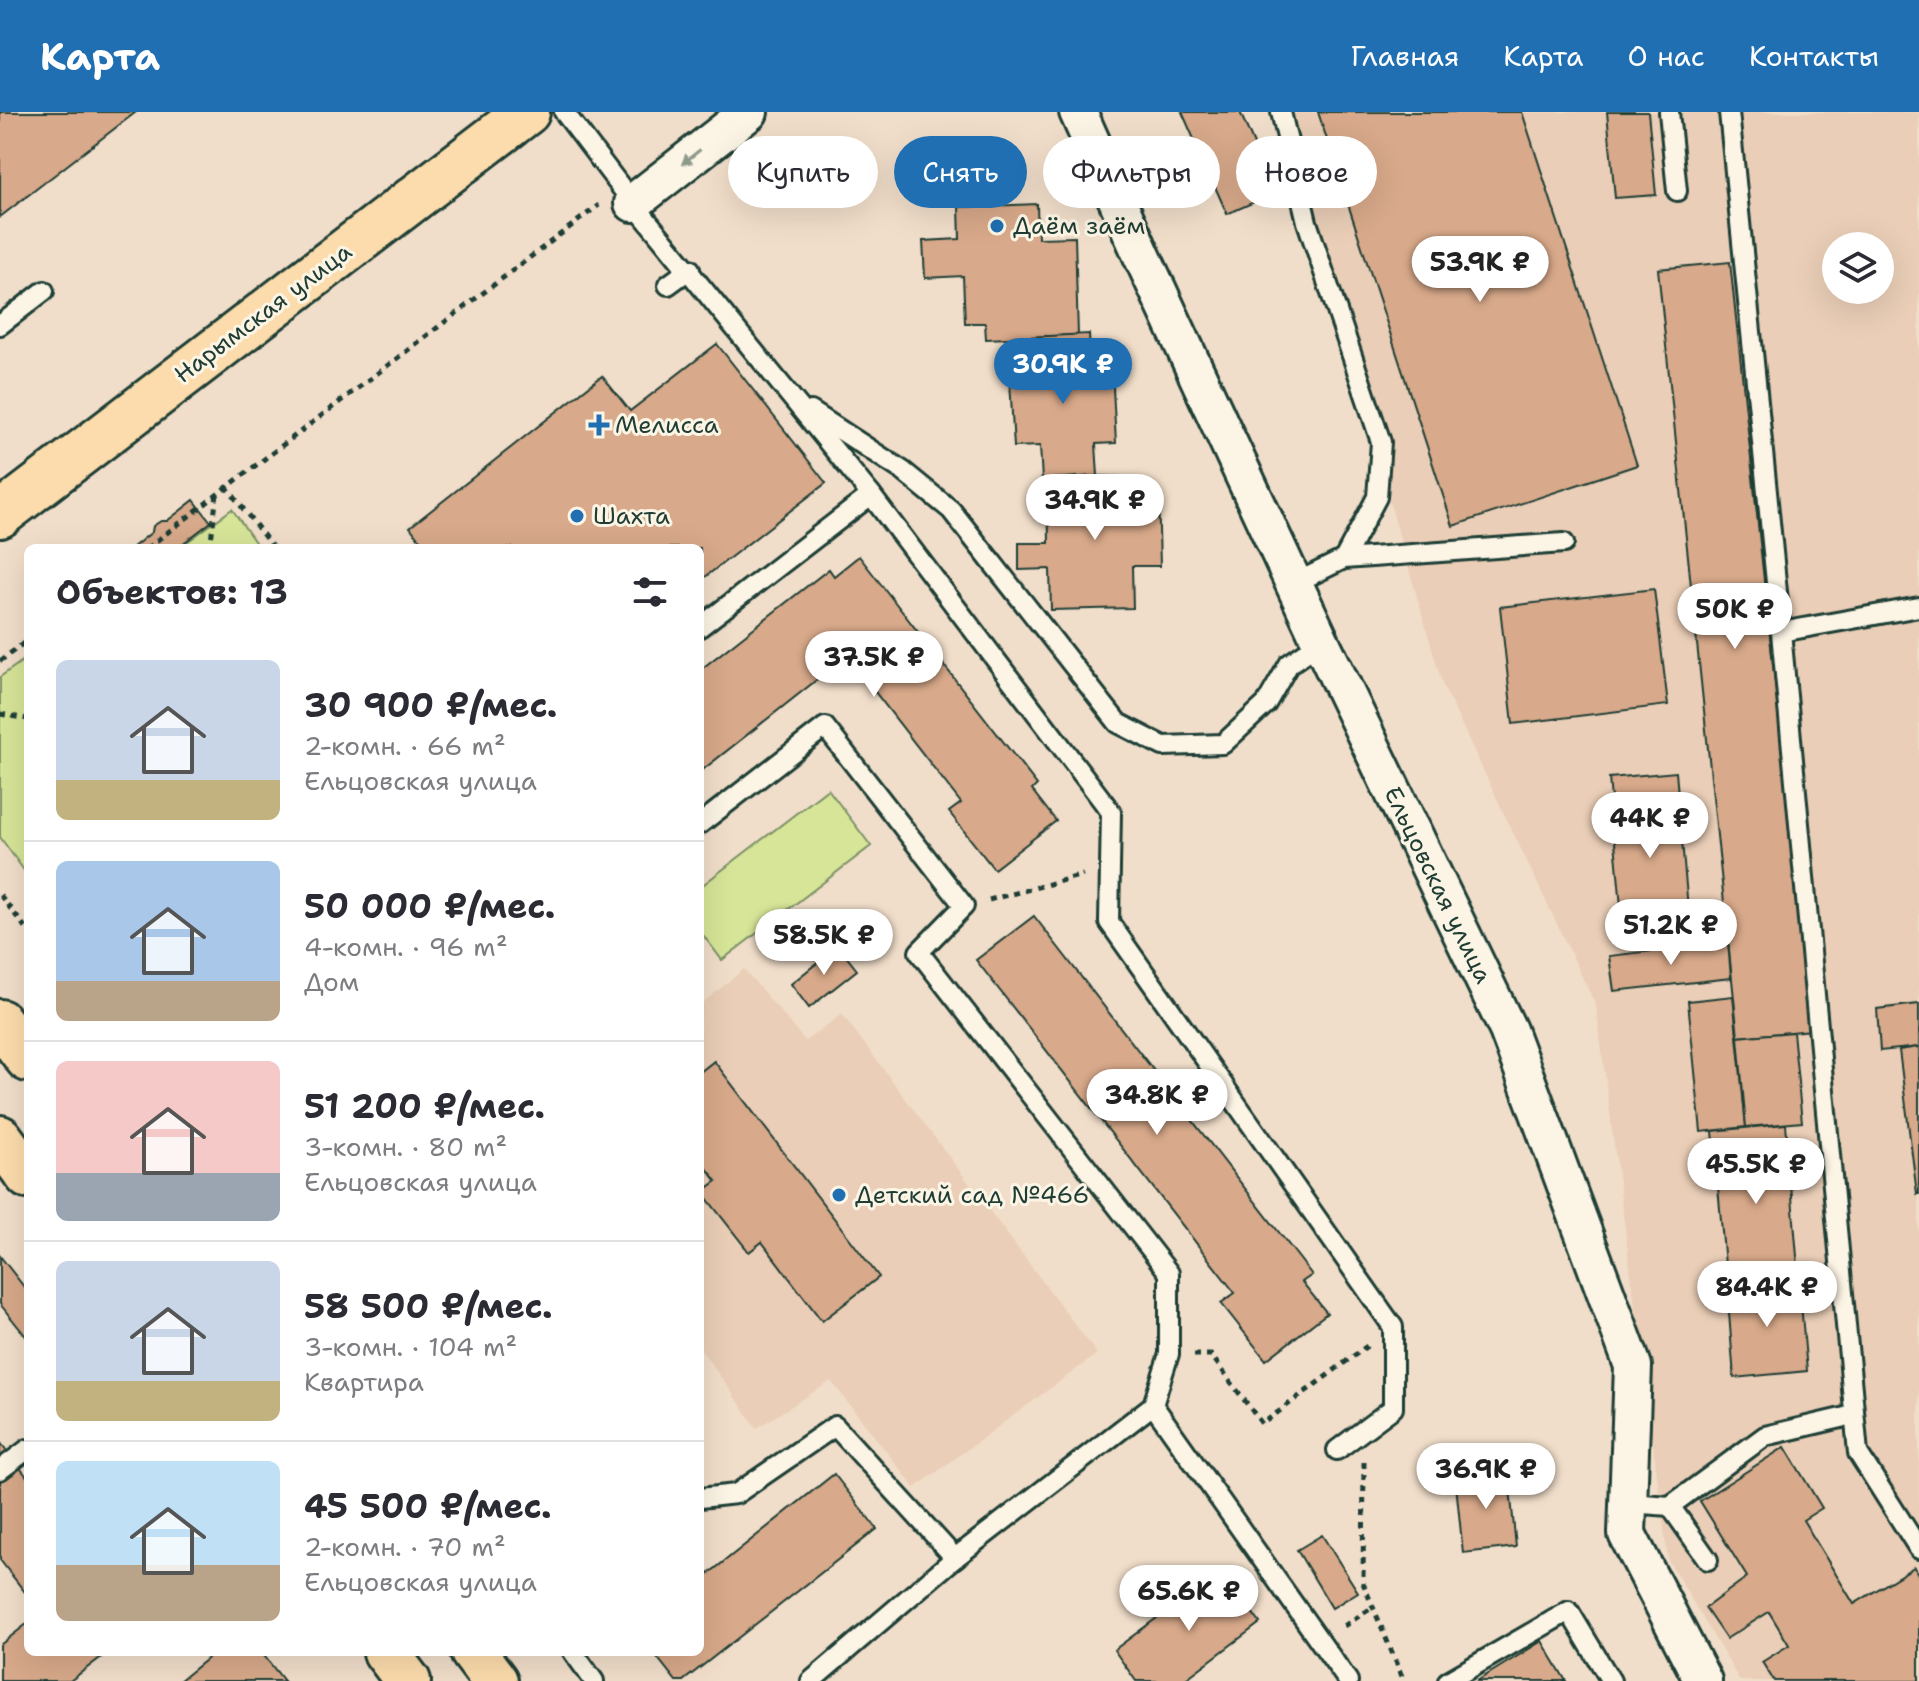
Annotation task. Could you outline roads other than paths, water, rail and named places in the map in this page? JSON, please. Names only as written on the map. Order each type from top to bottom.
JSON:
[{"type":"main road","name":"Нарымская улица","points":[[0,515],[527,112]]},
{"type":"main road","points":[[0,1022],[24,1054]]},
{"type":"main road","points":[[0,1138],[24,1171]]},
{"type":"main road","points":[[389,1656],[408,1681]]},
{"type":"main road","points":[[476,1656],[495,1681]]},
{"type":"street","points":[[627,195],[749,112]]},
{"type":"street","name":"Ельцовская улица","points":[[1078,112],[1321,642],[1508,1030],[1633,1366],[1627,1534],[1703,1681]]},
{"type":"lane","points":[[564,112],[627,195],[871,495],[1111,812],[1109,922],[1393,1327],[1393,1408],[1337,1450]]},
{"type":"lane","points":[[1281,112],[1307,222],[1381,442],[1377,497],[1344,559]]},
{"type":"lane","points":[[1669,112],[1677,191]]},
{"type":"lane","points":[[1729,112],[1858,1453],[1919,1549]]},
{"type":"lane","points":[[668,285],[690,269]]},
{"type":"lane","points":[[0,325],[44,291]]},
{"type":"lane","points":[[795,401],[903,471],[951,510],[1118,723],[1163,746],[1223,744],[1266,704],[1289,664],[1321,642]]},
{"type":"lane","points":[[704,624],[871,495]]},
{"type":"lane","points":[[1295,583],[1344,559],[1564,543]]},
{"type":"lane","points":[[1781,632],[1919,607]]},
{"type":"lane","points":[[704,821],[825,727],[964,906],[919,952],[1169,1273],[1169,1354],[1153,1405],[955,1558],[811,1681]]},
{"type":"lane","points":[[1153,1405],[1348,1681]]},
{"type":"lane","points":[[1629,1503],[1670,1506],[1765,1436],[1854,1415]]},
{"type":"lane","points":[[704,1498],[736,1494],[835,1426],[955,1558]]},
{"type":"lane","points":[[0,1470],[24,1452]]},
{"type":"lane","points":[[1670,1506],[1708,1560]]},
{"type":"lane","points":[[1448,1681],[1569,1611],[1611,1681]]},
{"type":"lane","points":[[576,1656],[594,1681]]},
{"type":"place","name":"Даём заём","points":[[997,226]]},
{"type":"place","name":"Мелисса","points":[[599,425]]},
{"type":"place","name":"Шахта","points":[[577,516]]},
{"type":"place","name":"Детский сад №466","points":[[839,1195]]}]
